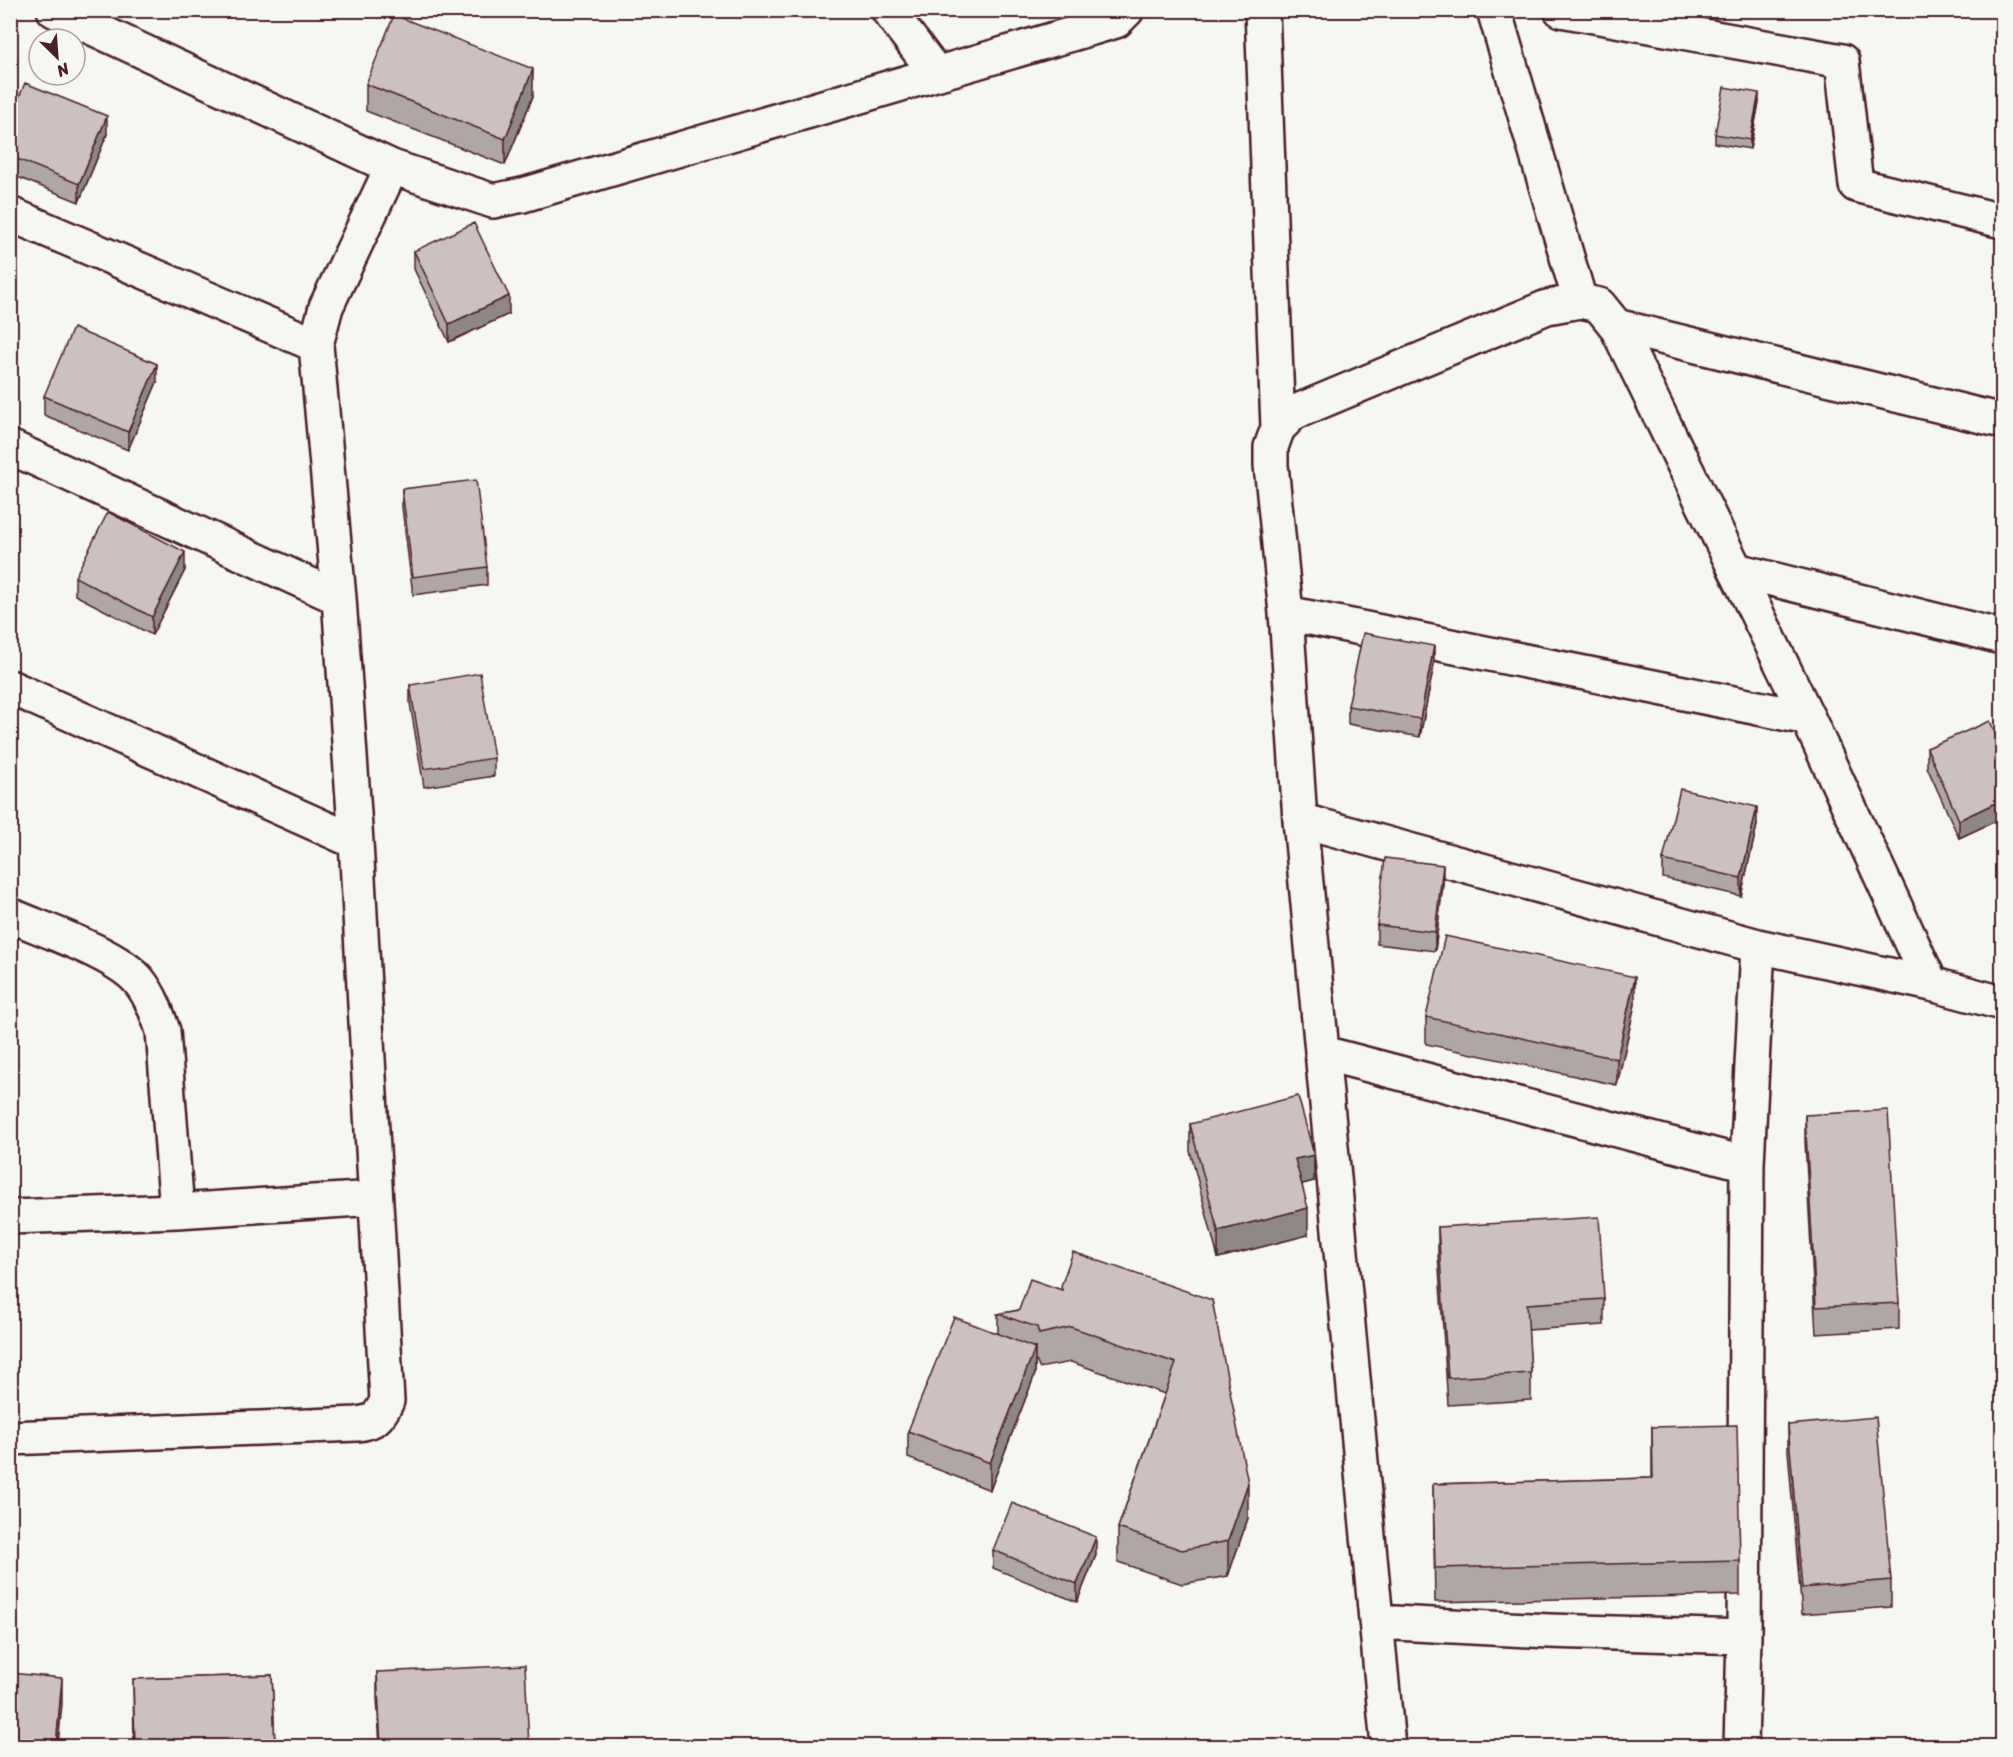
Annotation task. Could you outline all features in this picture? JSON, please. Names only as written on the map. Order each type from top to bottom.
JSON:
[{"type":"street","points":[[54,10],[392,167],[493,201],[936,73],[1122,16],[1151,10]]},
{"type":"street","points":[[888,10],[936,73]]},
{"type":"street","points":[[1263,10],[1278,428]]},
{"type":"street","points":[[1494,10],[1580,301]]},
{"type":"street","points":[[1561,10],[1842,61],[1856,185],[2002,221]]},
{"type":"street","points":[[10,1438],[371,1422],[381,1413],[387,1401],[356,842],[339,598],[316,345],[326,307],[392,167]]},
{"type":"street","points":[[10,214],[316,345]]},
{"type":"street","points":[[1388,1746],[1300,820],[1286,613],[1270,465],[1270,447],[1278,428],[1293,413],[1304,408],[1547,308],[1580,301],[1599,306],[1616,326],[1736,570],[1808,718],[1931,984]]},
{"type":"street","points":[[1616,326],[2002,421]]},
{"type":"street","points":[[10,447],[339,598]]},
{"type":"street","points":[[1736,570],[2002,637]]},
{"type":"street","points":[[1286,613],[1808,718]]},
{"type":"street","points":[[10,687],[356,842]]},
{"type":"street","points":[[1300,820],[1758,946],[1931,984],[2002,1003]]},
{"type":"street","points":[[10,915],[111,959],[138,980],[154,1004],[163,1032],[177,1211]]},
{"type":"street","points":[[1742,1746],[1747,1164],[1758,946]]},
{"type":"street","points":[[1323,1053],[1747,1164]]},
{"type":"street","points":[[10,1217],[177,1211],[375,1198]]},
{"type":"street","points":[[1376,1622],[1549,1631],[1744,1637]]},
{"type":"building","points":[[394,15],[533,69],[505,139],[366,84]]},
{"type":"building","points":[[25,83],[27,87],[35,87],[107,116],[79,184],[10,156],[10,119]]},
{"type":"building","points":[[1724,87],[1759,93],[1750,140],[1715,134]]},
{"type":"building","points":[[474,223],[509,296],[449,324],[414,251]]},
{"type":"building","points":[[73,328],[157,364],[128,432],[44,396]]},
{"type":"building","points":[[476,480],[487,567],[413,577],[402,489]]},
{"type":"building","points":[[108,512],[185,552],[152,617],[75,577]]},
{"type":"building","points":[[1363,633],[1434,646],[1420,719],[1348,706]]},
{"type":"building","points":[[480,673],[494,758],[424,769],[410,685]]},
{"type":"building","points":[[1990,721],[2002,749],[2002,800],[1959,820],[1927,748]]},
{"type":"building","points":[[1680,789],[1757,807],[1741,878],[1663,860]]},
{"type":"building","points":[[1385,858],[1443,865],[1435,932],[1377,925]]},
{"type":"building","points":[[1445,936],[1635,977],[1617,1059],[1426,1017]]},
{"type":"building","points":[[1298,1096],[1314,1155],[1295,1159],[1308,1208],[1218,1231],[1190,1124]]},
{"type":"building","points":[[1888,1110],[1899,1303],[1816,1307],[1805,1115]]},
{"type":"building","points":[[1599,1217],[1604,1299],[1527,1304],[1531,1373],[1448,1378],[1438,1227]]},
{"type":"building","points":[[1073,1252],[1212,1300],[1248,1483],[1228,1541],[1182,1550],[1118,1528],[1176,1363],[1071,1327],[1039,1334],[1037,1327],[998,1314],[1019,1310],[1030,1279],[1062,1290],[1061,1286]]},
{"type":"building","points":[[954,1317],[1035,1348],[990,1463],[908,1431]]},
{"type":"building","points":[[1876,1417],[1891,1580],[1802,1588],[1788,1425]]},
{"type":"building","points":[[1737,1425],[1740,1561],[1435,1568],[1433,1484],[1653,1478],[1652,1427]]},
{"type":"building","points":[[1012,1503],[1096,1537],[1077,1584],[993,1550]]},
{"type":"building","points":[[525,1665],[529,1746],[381,1746],[377,1672]]},
{"type":"building","points":[[10,1673],[62,1678],[56,1746],[10,1746]]},
{"type":"building","points":[[272,1675],[275,1746],[135,1746],[133,1679]]}]
